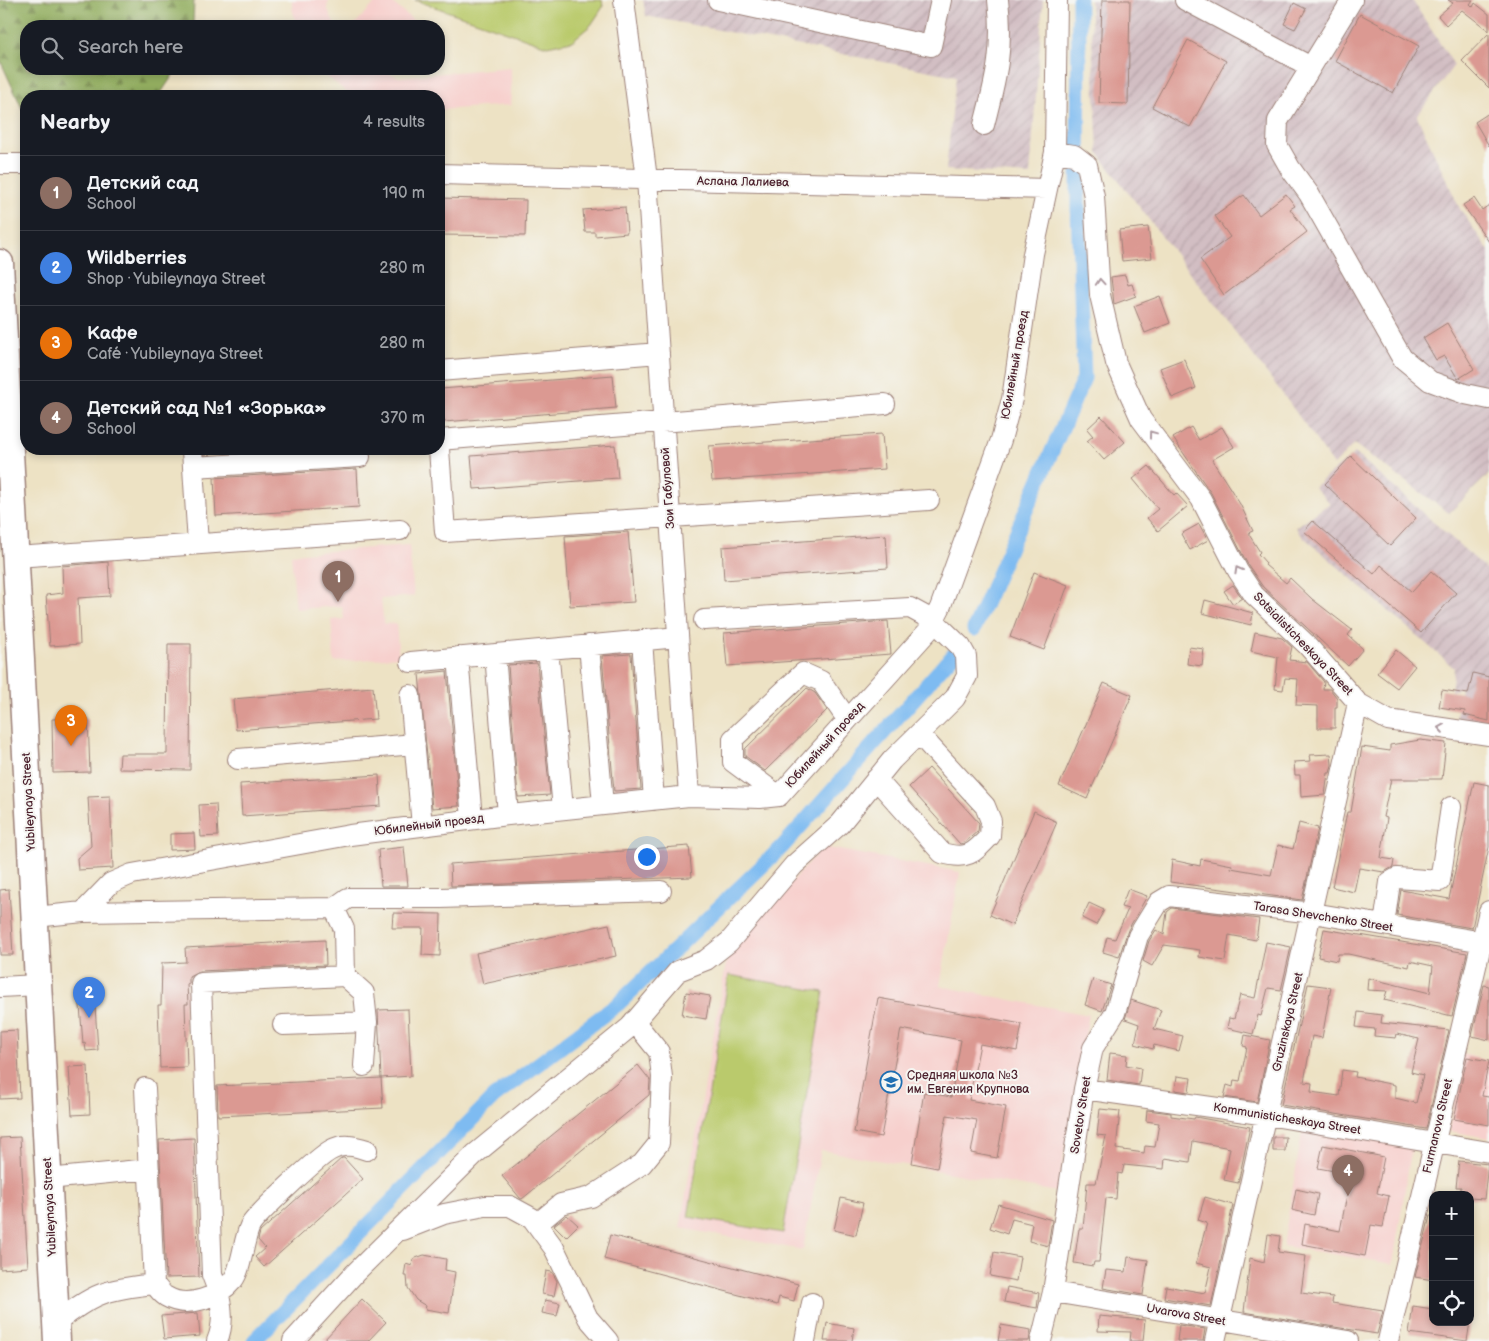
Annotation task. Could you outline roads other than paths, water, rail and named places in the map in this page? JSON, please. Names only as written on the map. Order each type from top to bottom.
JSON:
[{"type":"main road","name":"Yubileynaya Street","points":[[0,263],[8,532],[16,557],[56,1332]]},
{"type":"street","name":"Зои Габуловой","points":[[624,0],[647,179],[688,796]]},
{"type":"street","points":[[718,0],[931,46],[936,1]]},
{"type":"street","points":[[984,125],[998,72],[1001,28],[998,0]]},
{"type":"street","name":"Юбилейный проезд","points":[[83,912],[111,882],[132,874],[350,835],[472,819],[688,796],[760,798],[779,796],[928,631],[934,621],[1003,432],[1012,399],[1033,254],[1054,152],[1057,0]]},
{"type":"street","points":[[1185,0],[1311,67]]},
{"type":"street","points":[[1352,0],[1278,121],[1277,145],[1290,168],[1309,194],[1402,358],[1430,380],[1465,394],[1489,399]]},
{"type":"street","name":"Sotsialisticheskaya Street","points":[[1054,152],[1074,155],[1087,165],[1094,196],[1100,295],[1107,330],[1116,363],[1141,419],[1202,499],[1238,571],[1254,595],[1308,646],[1358,703],[1388,720],[1489,735]]},
{"type":"street","points":[[0,164],[20,164]]},
{"type":"street","name":"Аслана Лалиева","points":[[445,174],[1046,190]]},
{"type":"street","points":[[445,371],[658,354]]},
{"type":"street","points":[[445,440],[885,404]]},
{"type":"street","points":[[440,455],[445,532],[930,500]]},
{"type":"street","points":[[198,544],[193,458],[360,457]]},
{"type":"street","points":[[16,557],[400,530]]},
{"type":"street","points":[[293,1341],[354,1273],[476,1154],[634,1021],[678,971],[706,960],[729,942],[794,865],[840,824],[892,760],[955,698],[967,676],[966,656],[961,647],[934,621],[910,608],[704,620]]},
{"type":"street","points":[[411,662],[678,637]]},
{"type":"street","points":[[642,640],[654,800]]},
{"type":"street","points":[[589,645],[603,805]]},
{"type":"street","points":[[548,649],[563,809]]},
{"type":"street","points":[[495,654],[508,815]]},
{"type":"street","points":[[458,657],[472,819]]},
{"type":"street","points":[[779,796],[734,762],[733,739],[803,672],[821,681],[847,720]]},
{"type":"street","points":[[410,695],[422,826]]},
{"type":"street","name":"Gruzinskaya Street","points":[[1215,1341],[1313,913],[1358,703]]},
{"type":"street","points":[[876,779],[942,852],[954,856],[967,856],[990,836],[991,821],[985,806],[918,734]]},
{"type":"street","points":[[238,759],[415,744]]},
{"type":"street","points":[[1384,925],[1390,882],[1396,878],[1440,881],[1451,807]]},
{"type":"street","points":[[35,917],[83,912],[334,908],[348,898],[441,898],[661,891]]},
{"type":"street","name":"Tarasa Shevchenko Street","points":[[1159,902],[1169,896],[1313,913],[1485,943]]},
{"type":"street","name":"Sovetov Street","points":[[1041,1341],[1053,1292],[1084,1089],[1093,1048],[1115,1013],[1138,936],[1159,902]]},
{"type":"street","points":[[334,908],[344,928],[345,976]]},
{"type":"street","name":"Furmanova Street","points":[[1388,1341],[1434,1144],[1485,943],[1489,911]]},
{"type":"street","points":[[217,1341],[223,1328],[219,1291],[212,1275],[201,983],[345,976],[364,993],[367,1022],[364,1066]]},
{"type":"street","points":[[0,987],[38,985]]},
{"type":"street","points":[[536,1224],[561,1204],[591,1197],[642,1164],[659,1142],[662,1077],[659,1052],[634,1021]]},
{"type":"street","points":[[283,1025],[367,1022]]},
{"type":"street","points":[[145,1088],[154,1284],[167,1297],[185,1304],[219,1291],[233,1279],[251,1224],[278,1196],[331,1150],[349,1145],[368,1150]]},
{"type":"street","name":"Kommunisticheskaya Street","points":[[1084,1089],[1267,1115],[1489,1152]]},
{"type":"street","points":[[48,1178],[149,1169]]},
{"type":"street","points":[[394,1234],[444,1214],[485,1206],[510,1206],[532,1218],[554,1248],[588,1318],[608,1341]]},
{"type":"street","points":[[56,1332],[80,1303],[112,1289],[154,1284]]},
{"type":"street","name":"Uvarova Street","points":[[1053,1292],[1348,1341]]},
{"type":"street","points":[[806,1341],[812,1303]]},
{"type":"waterway","points":[[974,629],[1084,378],[1078,208],[1079,0]]},
{"type":"waterway","points":[[254,1341],[494,1097],[618,1004],[783,846],[953,655]]},
{"type":"place","name":"Детский сад","points":[[338,602]]},
{"type":"place","name":"Кафе","points":[[71,746]]},
{"type":"place","name":"Wildberries","points":[[89,1018]]},
{"type":"place","name":"Средняя школа №3 им. Евгения Крупнова","points":[[891,1082]]},
{"type":"place","name":"Детский сад №1 «Зорька»","points":[[1348,1196]]}]
